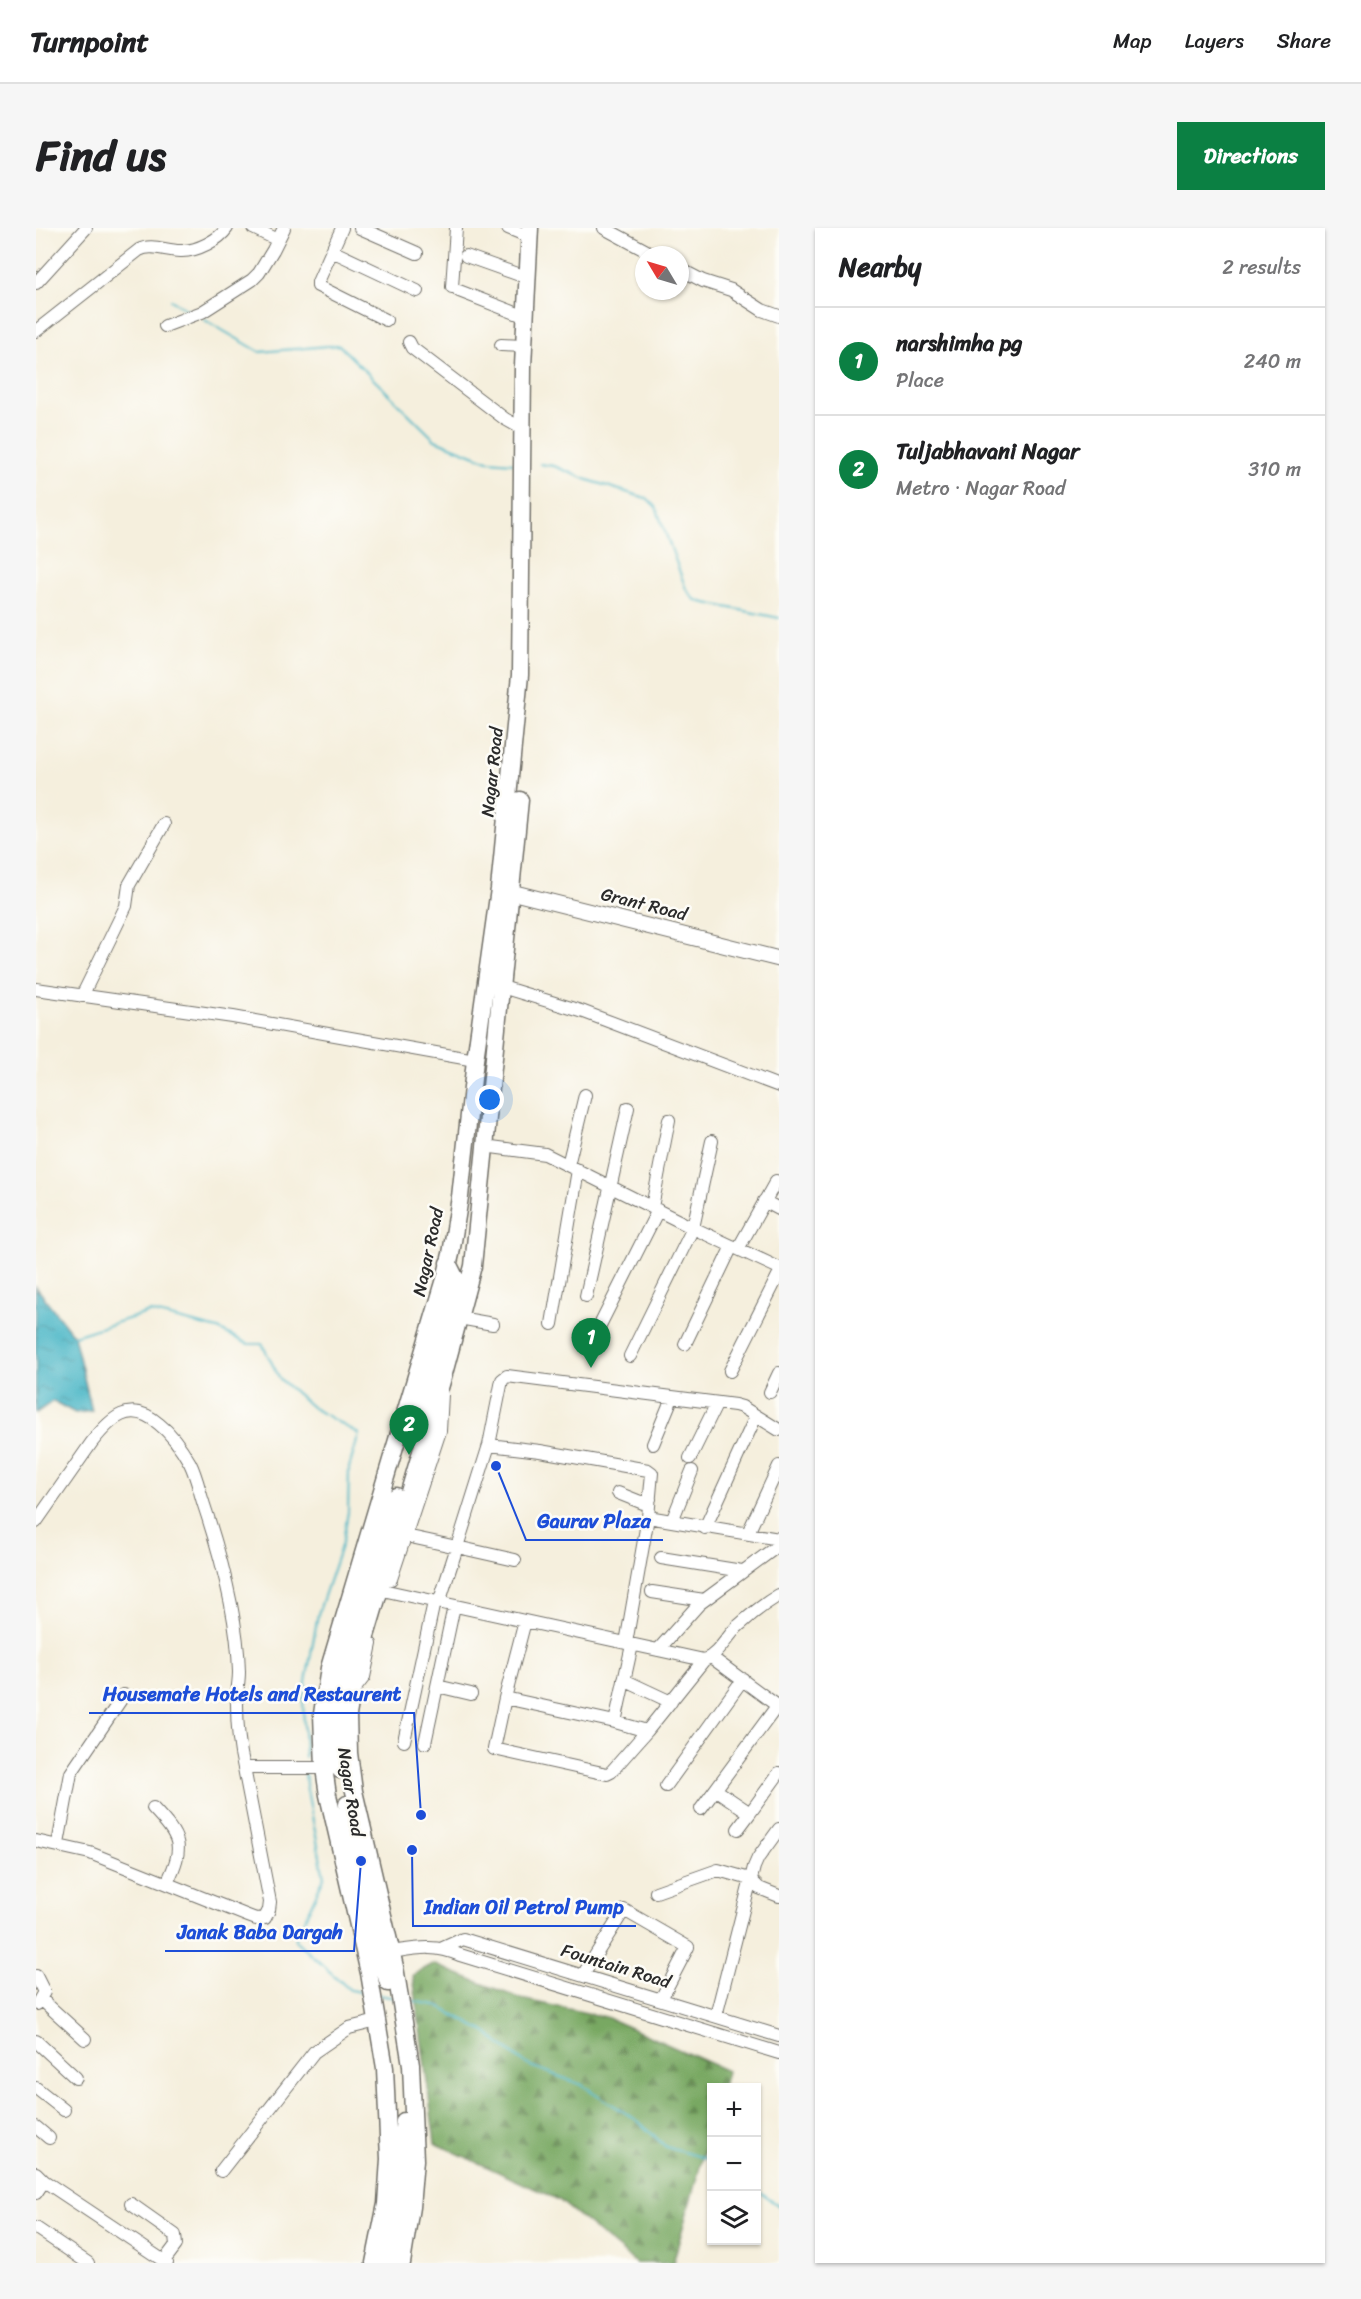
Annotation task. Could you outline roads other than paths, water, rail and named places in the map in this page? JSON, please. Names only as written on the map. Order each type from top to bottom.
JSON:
[{"type":"highway","name":"Nagar Road","points":[[385,1954],[354,1791],[349,1753],[348,1715],[355,1673],[442,1381],[474,1256],[502,987],[505,890],[520,675],[524,346],[533,231]]},
{"type":"highway","name":"Nagar Road","points":[[374,2263],[386,2204],[389,2159],[385,2068],[361,1934],[328,1795],[324,1768],[322,1714],[329,1668],[449,1259],[460,1197],[475,1060],[505,890],[530,675],[533,231]]},
{"type":"highway","points":[[402,2263],[411,2207],[415,2160],[411,2065],[385,1954],[362,1893],[349,1834],[349,1818],[336,1741],[336,1706],[340,1670],[423,1411],[427,1387],[457,1281],[449,1259],[474,1256]]},
{"type":"highway","points":[[361,1934],[385,1954]]},
{"type":"highway","points":[[387,2263],[404,2151],[404,2111],[395,1998]]},
{"type":"main road","name":"Grant Road","points":[[505,890],[779,958]]},
{"type":"street","points":[[36,283],[86,228]]},
{"type":"street","points":[[36,331],[139,250],[149,247],[187,251],[214,241],[227,228]]},
{"type":"street","points":[[253,228],[278,240]]},
{"type":"street","points":[[165,326],[202,312],[252,280],[259,273],[284,228]]},
{"type":"street","points":[[342,228],[318,286],[386,320]]},
{"type":"street","points":[[360,228],[417,253]]},
{"type":"street","points":[[456,228],[456,289],[526,317]]},
{"type":"street","points":[[508,228],[533,231]]},
{"type":"street","points":[[604,228],[637,246]]},
{"type":"street","points":[[332,251],[417,291]]},
{"type":"street","points":[[466,256],[528,278]]},
{"type":"street","points":[[689,274],[730,290],[762,310],[779,314]]},
{"type":"street","points":[[409,342],[412,348],[505,419],[523,429]]},
{"type":"street","points":[[501,345],[524,346]]},
{"type":"street","points":[[81,996],[126,906],[129,885],[164,824]]},
{"type":"street","points":[[502,987],[584,1012],[779,1086]]},
{"type":"street","points":[[36,989],[245,1019],[475,1060]]},
{"type":"street","points":[[552,1324],[585,1095]]},
{"type":"street","points":[[586,1296],[628,1108]]},
{"type":"street","points":[[592,1339],[655,1209],[669,1120]]},
{"type":"street","points":[[630,1356],[693,1228],[712,1141]]},
{"type":"street","points":[[484,1146],[545,1154],[779,1268]]},
{"type":"street","points":[[685,1344],[735,1247],[776,1181]]},
{"type":"street","points":[[764,1201],[779,1209]]},
{"type":"street","points":[[730,1371],[779,1274]]},
{"type":"street","points":[[459,1318],[493,1324]]},
{"type":"street","points":[[770,1392],[779,1373]]},
{"type":"street","points":[[404,1741],[437,1602],[489,1445],[502,1380],[507,1377],[742,1407],[779,1430]]},
{"type":"street","points":[[352,1692],[364,1677],[387,1591],[440,1431],[442,1381]]},
{"type":"street","points":[[653,1444],[672,1398]]},
{"type":"street","points":[[690,1458],[717,1403]]},
{"type":"street","points":[[36,1522],[101,1430],[120,1414],[142,1413],[153,1419],[167,1430],[190,1464],[212,1527],[233,1617],[239,1673],[236,1703],[238,1735],[270,1902],[269,1910],[265,1918],[256,1919],[90,1853],[58,1844],[36,1841]]},
{"type":"street","points":[[705,1528],[756,1416]]},
{"type":"street","points":[[489,1445],[540,1451],[648,1470],[653,1475],[624,1680],[615,1722]]},
{"type":"street","points":[[748,1533],[779,1466]]},
{"type":"street","points":[[672,1521],[692,1471]]},
{"type":"street","points":[[618,1493],[643,1503],[650,1499]]},
{"type":"street","points":[[648,1517],[779,1539]]},
{"type":"street","points":[[406,1536],[515,1560]]},
{"type":"street","points":[[658,1650],[704,1600],[779,1545]]},
{"type":"street","points":[[661,1558],[742,1570]]},
{"type":"street","points":[[387,1591],[707,1659],[743,1679],[778,1706],[701,1809]]},
{"type":"street","points":[[652,1592],[704,1600]]},
{"type":"street","points":[[525,1621],[494,1749],[607,1774],[614,1770],[736,1628],[779,1595]]},
{"type":"street","points":[[425,1743],[454,1606]]},
{"type":"street","points":[[666,1786],[743,1679]]},
{"type":"street","points":[[624,1680],[671,1702]]},
{"type":"street","points":[[437,1686],[471,1694]]},
{"type":"street","points":[[58,1844],[71,1773],[124,1695]]},
{"type":"street","points":[[505,1698],[647,1731]]},
{"type":"street","points":[[244,1768],[324,1768]]},
{"type":"street","points":[[738,1830],[779,1773]]},
{"type":"street","points":[[716,1790],[750,1813]]},
{"type":"street","points":[[153,1808],[170,1826],[176,1838],[178,1860],[167,1883]]},
{"type":"street","points":[[716,2016],[750,1879],[758,1858],[779,1829]]},
{"type":"street","points":[[656,1892],[718,1870],[750,1879],[759,1888],[779,1896]]},
{"type":"street","points":[[583,1975],[624,1910],[688,1947],[666,2000],[665,2018]]},
{"type":"street","name":"Fountain Road","points":[[443,1948],[463,1939],[779,2036]]},
{"type":"street","name":"Fountain Road","points":[[385,1954],[423,1947],[443,1948],[779,2053]]},
{"type":"street","points":[[36,1976],[44,1992],[39,2002],[85,2039]]},
{"type":"street","points":[[222,2171],[314,2052],[349,2028],[377,2021]]},
{"type":"street","points":[[36,2041],[76,2078]]},
{"type":"street","points":[[36,2088],[64,2110]]},
{"type":"street","points":[[36,2127],[49,2138]]},
{"type":"street","points":[[36,2193],[40,2177],[165,2262],[176,2245],[175,2235],[131,2204]]},
{"type":"street","points":[[36,2228],[88,2263]]},
{"type":"water","points":[[36,1287],[74,1336],[92,1411],[75,1413],[53,1401],[36,1413]]},
{"type":"waterway","points":[[171,300],[189,311]]},
{"type":"waterway","points":[[203,319],[260,352],[339,345],[435,440],[488,461],[514,463]]},
{"type":"waterway","points":[[540,464],[554,466],[588,480],[648,499],[656,507],[686,589],[694,599],[779,618]]},
{"type":"waterway","points":[[74,1336],[150,1312],[218,1329],[248,1344],[262,1344],[280,1379],[313,1408],[359,1434],[349,1468],[348,1512],[343,1540],[318,1614],[303,1699],[305,1757]]},
{"type":"waterway","points":[[305,1771],[324,1877],[295,1940],[350,1990],[365,1993]]},
{"type":"waterway","points":[[379,1995],[395,1998]]},
{"type":"waterway","points":[[406,2000],[436,2005],[485,2032],[526,2064],[582,2085],[638,2121],[666,2147],[707,2159]]},
{"type":"waterway","points":[[757,2191],[779,2206]]},
{"type":"place","name":"narshimha pg","points":[[591,1368]]},
{"type":"place","name":"Tuljabhavani Nagar","points":[[409,1455]]},
{"type":"place","name":"Gaurav Plaza","points":[[496,1466]]},
{"type":"place","name":"Housemate Hotels and Restaurent","points":[[421,1815]]},
{"type":"place","name":"Indian Oil Petrol Pump","points":[[412,1850]]},
{"type":"place","name":"Janak Baba Dargah","points":[[361,1861]]}]
